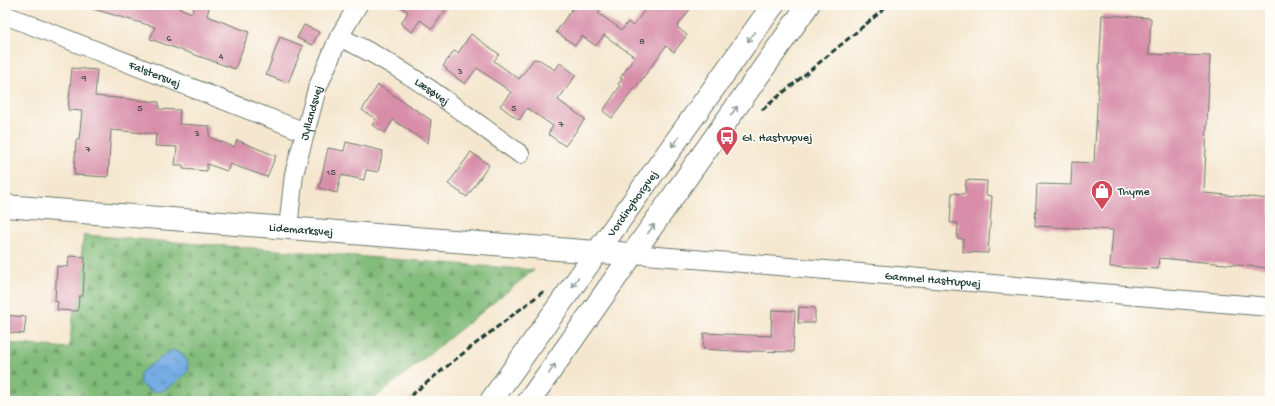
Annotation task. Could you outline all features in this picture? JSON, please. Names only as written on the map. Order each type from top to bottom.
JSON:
[{"type":"main road","name":"Vordingborgvej","points":[[491,401],[773,5]]},
{"type":"main road","points":[[529,401],[808,5]]},
{"type":"main road","name":"Lidemarksvej","points":[[5,206],[596,252]]},
{"type":"main road","name":"Gammel Hastrupvej","points":[[596,252],[634,254]]},
{"type":"street","name":"Jyllandsvej","points":[[288,228],[294,174],[317,89],[339,36],[358,5]]},
{"type":"street","name":"Falstersvej","points":[[5,15],[305,132]]},
{"type":"street","name":"Læsøvej","points":[[339,36],[402,69],[520,154]]},
{"type":"street","name":"Gammel Hastrupvej","points":[[634,254],[1270,307]]},
{"type":"green space","points":[[84,235],[534,270],[371,401],[5,401],[5,343],[69,348]]},
{"type":"water","points":[[171,350],[182,353],[188,364],[188,372],[165,390],[153,391],[147,389],[140,383],[140,373]]},
{"type":"building","points":[[91,5],[172,5],[192,13],[195,5],[201,5],[209,8],[207,16],[249,32],[235,69],[150,39],[155,27],[90,8]]},
{"type":"building","points":[[398,5],[449,5],[432,29],[420,20],[412,32],[401,24],[408,12]]},
{"type":"building","points":[[575,5],[603,5],[598,13],[622,30],[628,22],[633,26],[648,5],[693,5],[677,27],[687,35],[674,52],[666,46],[612,118],[603,111],[620,86],[618,84],[622,79],[620,78],[635,57],[604,35],[596,46],[582,36],[575,45],[556,32]]},
{"type":"building","points":[[1102,15],[1151,18],[1149,54],[1210,56],[1204,193],[1270,199],[1270,268],[1159,258],[1158,269],[1110,267],[1113,230],[1035,226],[1037,184],[1071,185],[1072,162],[1094,163]]},
{"type":"building","points":[[304,25],[319,32],[312,45],[297,38]]},
{"type":"building","points":[[471,34],[499,54],[494,61],[519,79],[534,59],[540,60],[555,70],[560,63],[576,75],[558,100],[585,119],[565,146],[548,134],[553,126],[527,108],[519,120],[500,106],[511,92],[477,68],[465,84],[446,70],[447,69],[443,66],[454,51],[458,53]]},
{"type":"building","points":[[280,37],[303,46],[288,83],[266,75]]},
{"type":"building","points":[[72,68],[97,70],[95,96],[159,102],[159,109],[180,110],[179,124],[210,126],[209,137],[234,147],[237,140],[276,156],[267,177],[230,164],[227,171],[207,164],[207,171],[183,169],[183,165],[175,165],[177,147],[155,146],[156,134],[111,130],[108,177],[74,175],[76,140],[79,140],[82,111],[68,110]]},
{"type":"building","points":[[378,85],[431,120],[428,143],[393,120],[385,133],[372,125],[376,119],[362,110]]},
{"type":"building","points":[[346,142],[383,151],[378,172],[366,170],[364,180],[341,175],[337,193],[319,188],[328,148],[344,151]]},
{"type":"building","points":[[471,152],[489,165],[467,197],[448,184]]},
{"type":"building","points":[[966,180],[987,181],[986,195],[992,196],[988,253],[963,252],[963,239],[957,238],[958,223],[950,223],[952,193],[965,194]]},
{"type":"building","points":[[69,256],[85,257],[83,296],[79,296],[78,311],[57,310],[58,302],[55,301],[57,266],[68,267]]},
{"type":"building","points":[[799,307],[815,308],[815,323],[798,323]]},
{"type":"building","points":[[772,310],[795,311],[793,352],[751,352],[703,349],[704,333],[771,336]]},
{"type":"building","points":[[5,315],[26,317],[24,334],[5,332]]},
{"type":"railway","points":[[762,110],[889,5]]},
{"type":"railway","points":[[404,401],[544,291]]},
{"type":"place","name":"Gl. Hastrupvej","points":[[727,156]]},
{"type":"place","name":"Thyme","points":[[1102,210]]}]
